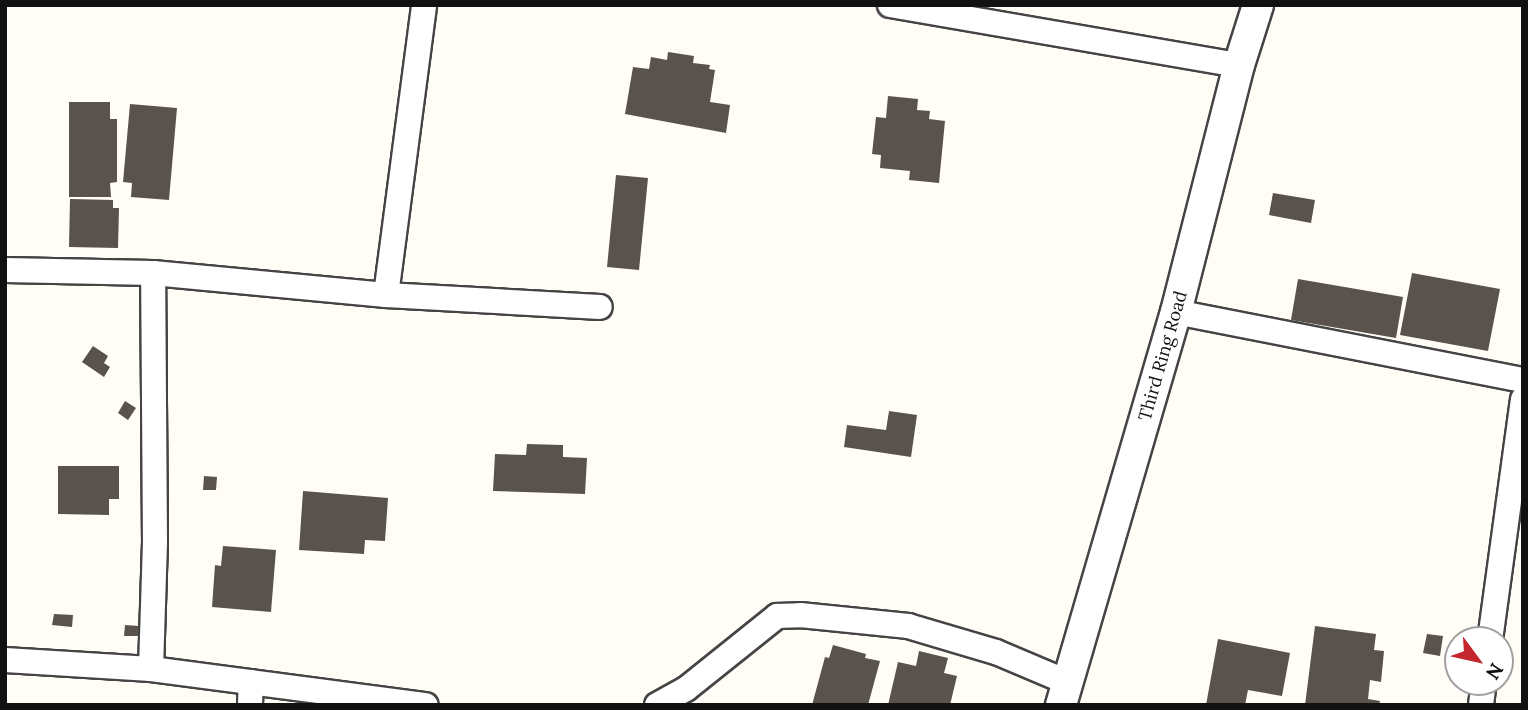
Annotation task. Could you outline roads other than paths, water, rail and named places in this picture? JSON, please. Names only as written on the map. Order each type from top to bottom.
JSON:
[{"type":"street","points":[[386,295],[424,5]]},
{"type":"street","points":[[890,5],[1239,65]]},
{"type":"street","name":"Third Ring Road","points":[[1064,694],[1176,312],[1239,65],[1258,5]]},
{"type":"street","points":[[5,270],[153,274],[386,295],[600,307]]},
{"type":"street","points":[[151,669],[155,543],[153,274]]},
{"type":"street","points":[[1176,312],[1523,380]]},
{"type":"street","points":[[1492,626],[1523,400]]},
{"type":"street","points":[[657,705],[686,690],[777,616],[788,615],[908,626],[996,652],[1064,694]]},
{"type":"street","points":[[5,660],[151,669],[251,694],[426,705]]}]
